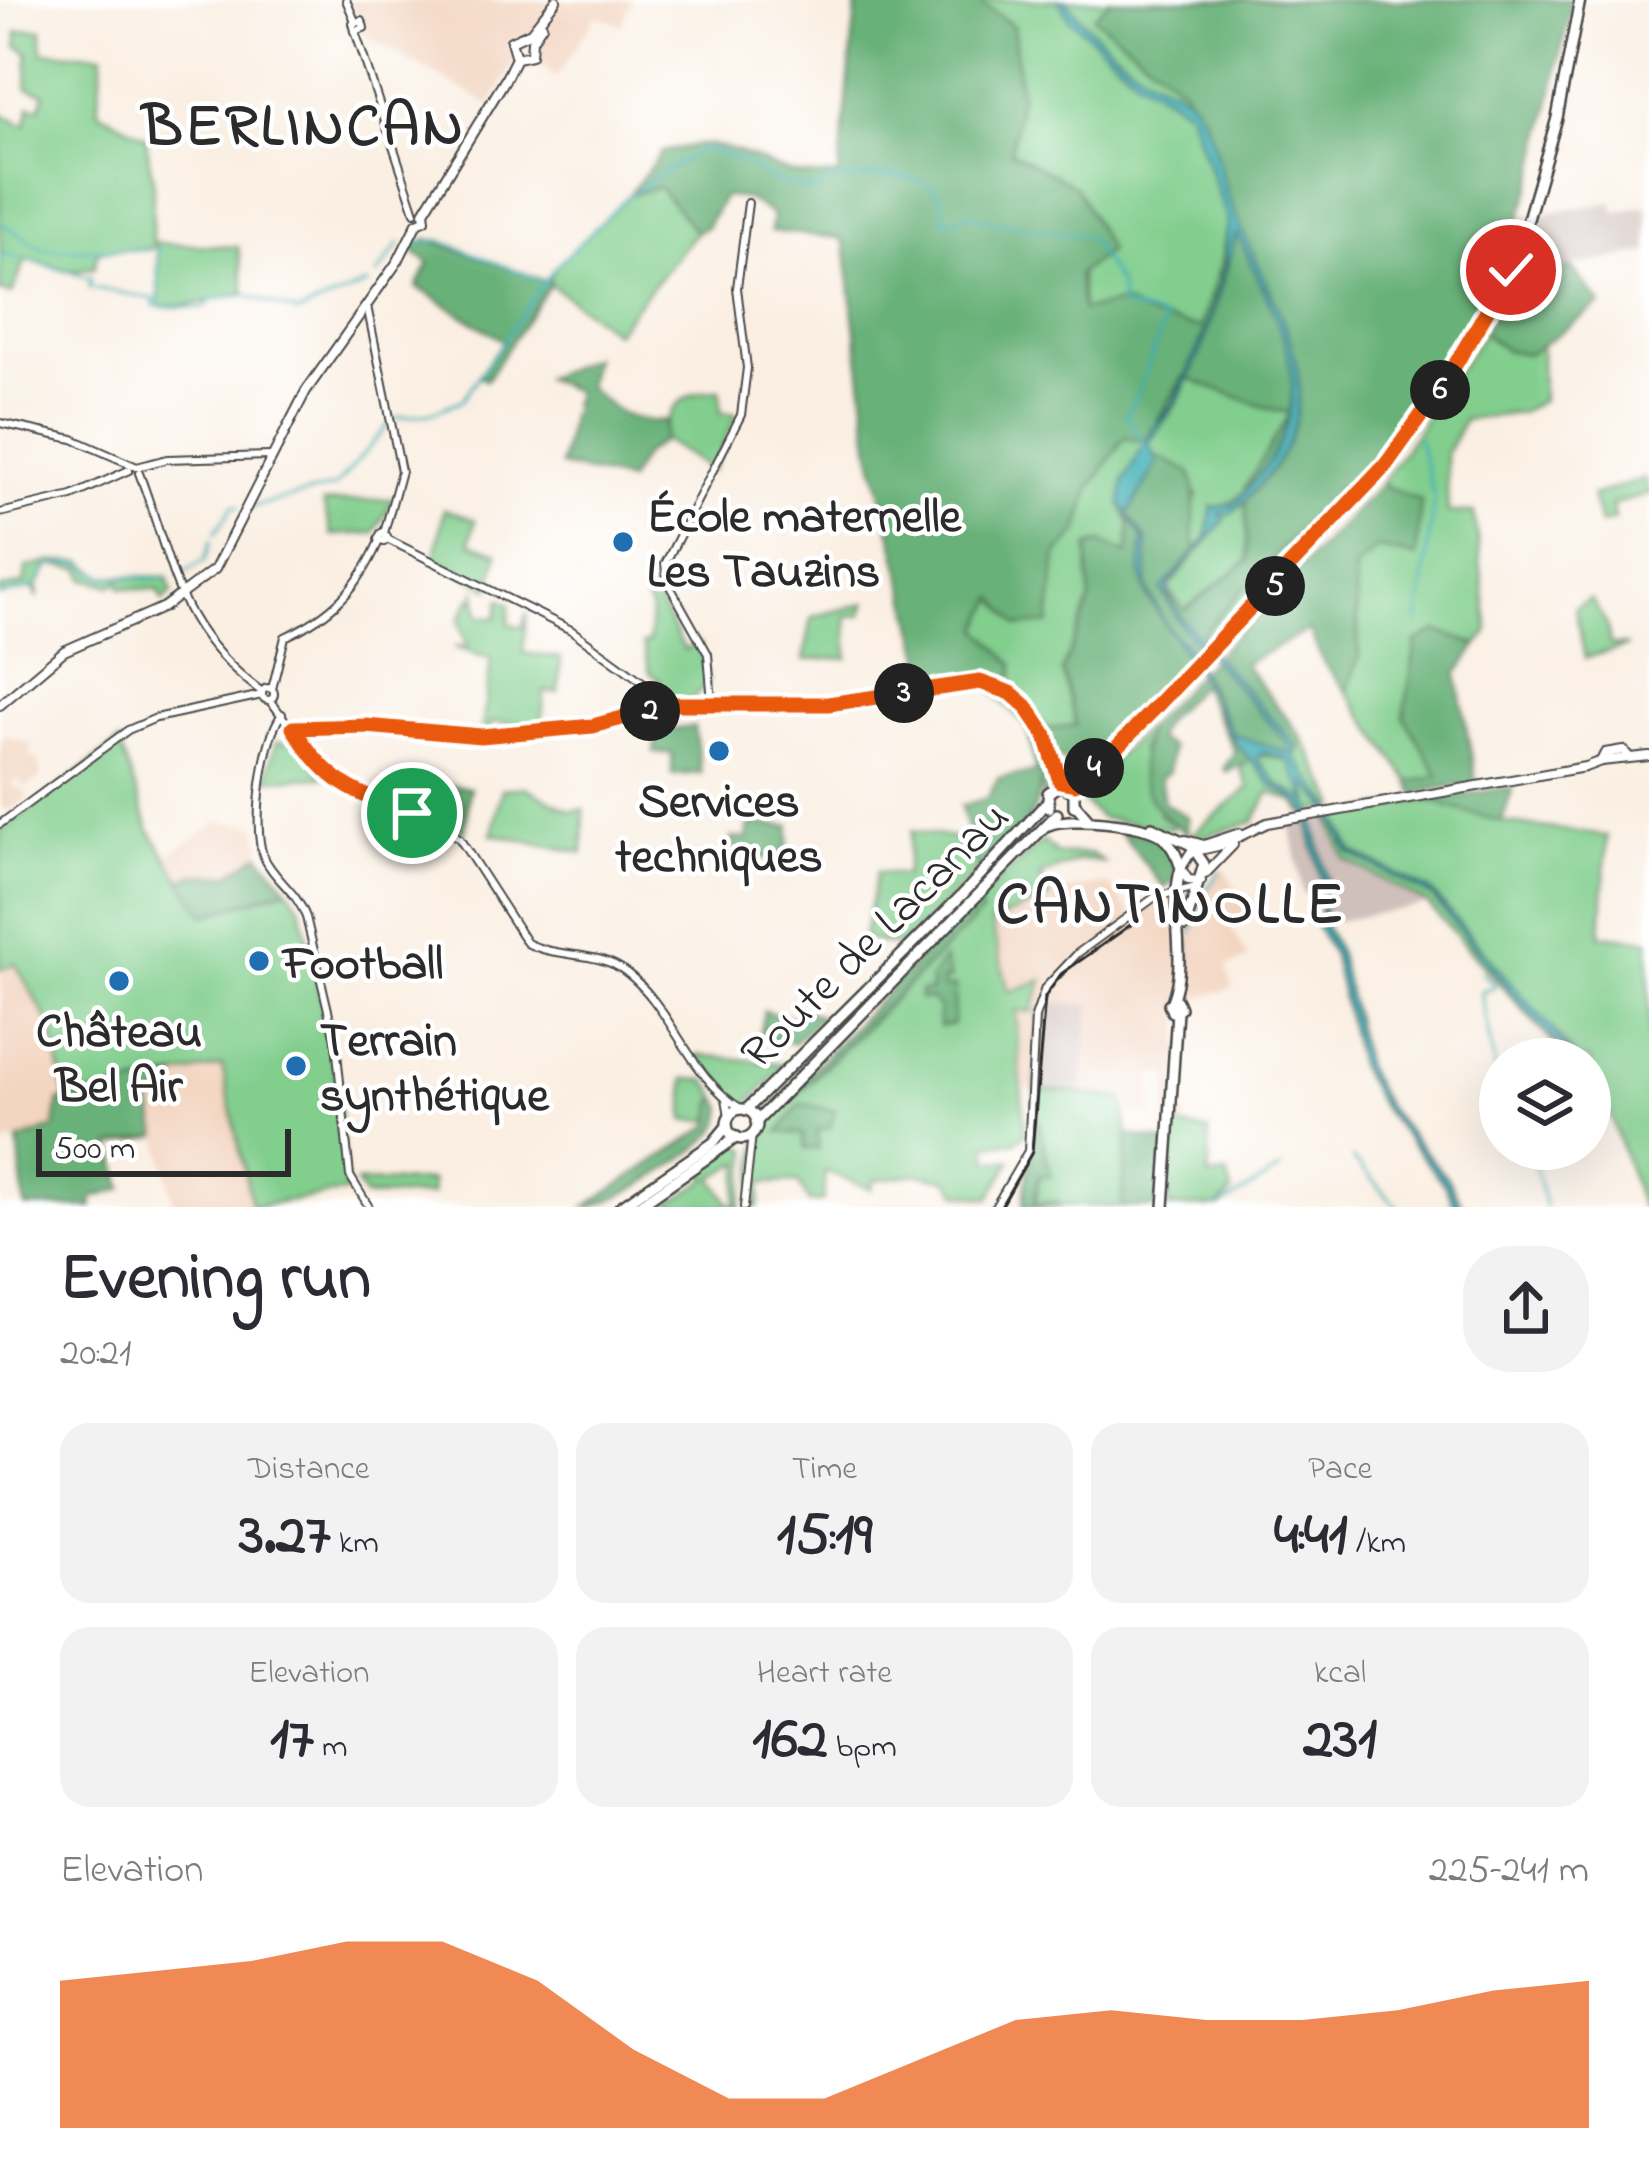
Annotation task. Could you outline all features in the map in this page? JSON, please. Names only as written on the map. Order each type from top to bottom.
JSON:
[{"type":"main road","points":[[0,704],[70,647],[178,598],[203,581],[224,557],[306,391],[408,244],[418,215],[516,58],[531,55],[529,38],[558,0]]},
{"type":"main road","points":[[1515,246],[1523,261],[1506,268],[1499,251],[1515,246],[1529,214],[1557,118],[1580,0]]},
{"type":"main road","points":[[516,58],[511,40],[529,38]]},
{"type":"main road","name":"Route de Lacanau","points":[[637,1207],[748,1135],[1031,839],[1076,800],[1104,762],[1385,466],[1445,382],[1506,268]]},
{"type":"main road","points":[[1065,786],[1085,817],[1153,827],[1207,844],[1303,817],[1649,756]]},
{"type":"main road","points":[[1104,762],[1084,786],[1082,804],[1092,817],[1114,822]]},
{"type":"main road","name":"Route de Lacanau","points":[[1052,789],[1104,762]]},
{"type":"main road","points":[[1052,789],[1047,802],[1062,814],[1098,824]]},
{"type":"main road","name":"Route de Lacanau","points":[[620,1207],[712,1143],[728,1121],[964,893],[1047,802]]},
{"type":"main road","points":[[1031,839],[1059,820],[1155,832],[1173,848],[1188,880],[1201,881]]},
{"type":"main road","points":[[1175,1007],[1185,925],[1201,881],[1240,841],[1288,820]]},
{"type":"main road","points":[[1164,1207],[1179,964],[1174,889],[1181,868],[1197,851],[1253,829]]},
{"type":"main road","points":[[1180,838],[1197,851],[1201,881]]},
{"type":"main road","points":[[744,1109],[748,1135]]},
{"type":"main road","points":[[728,1121],[748,1135]]},
{"type":"street","points":[[346,0],[355,21],[364,23],[357,31],[364,59],[418,215]]},
{"type":"street","points":[[712,703],[707,654],[668,583],[664,564],[742,415],[747,368],[736,296],[748,203]]},
{"type":"street","points":[[270,700],[283,641],[340,604],[364,574],[383,538],[401,471],[367,306]]},
{"type":"street","points":[[0,423],[73,439],[133,470],[178,598],[257,692],[282,714],[323,771],[344,788],[428,819],[459,838],[527,943],[604,961],[628,974],[724,1096],[744,1109]]},
{"type":"street","points":[[0,514],[44,505],[133,470],[180,458],[272,456]]},
{"type":"street","points":[[383,538],[571,630],[673,704]]},
{"type":"street","points":[[293,728],[366,726],[481,736],[593,726],[673,704],[828,704],[984,683],[1019,699],[1043,731],[1053,766],[1065,786]]},
{"type":"street","points":[[0,824],[128,730],[272,689]]},
{"type":"street","points":[[282,714],[259,803],[260,844],[270,867],[299,897],[332,1021],[348,1166],[369,1207]]},
{"type":"street","points":[[1052,789],[1053,766]]},
{"type":"street","points":[[995,1207],[1029,1147],[1037,1006],[1050,980],[1174,889],[1201,881]]},
{"type":"street","points":[[724,1096],[728,1121]]},
{"type":"street","points":[[744,1207],[748,1135]]},
{"type":"shaded area","points":[[345,0],[632,0],[622,26],[597,15],[556,78],[531,55],[532,40],[522,35],[510,43],[516,58],[491,106],[360,32],[365,28]]},
{"type":"shaded area","points":[[1612,202],[1615,212],[1647,206],[1649,252],[1528,274],[1532,262],[1525,249],[1537,215]]},
{"type":"shaded area","points":[[5,735],[33,744],[30,755],[38,760],[41,778],[25,789],[19,780],[11,784],[26,792],[27,799],[9,810],[0,806],[0,744]]},
{"type":"shaded area","points":[[1327,817],[1339,850],[1355,865],[1428,904],[1322,924],[1326,886],[1313,820]]},
{"type":"shaded area","points":[[219,821],[257,826],[264,863],[205,916],[165,857]]},
{"type":"shaded area","points":[[1308,822],[1323,890],[1303,895],[1290,824]]},
{"type":"shaded area","points":[[1224,868],[1249,912],[1229,923],[1248,958],[1227,967],[1233,988],[1184,1002],[1175,1111],[1186,1112],[1185,1128],[1166,1126],[1169,1074],[1153,1075],[1152,1116],[1124,1113],[1122,1097],[1020,1088],[1022,1040],[991,922],[1073,889],[1108,884],[1138,922],[1145,909],[1169,893],[1205,892]]},
{"type":"shaded area","points":[[15,962],[52,1028],[66,1100],[59,1102],[54,1128],[0,1146],[0,970]]},
{"type":"shaded area","points":[[1055,1003],[1091,1005],[1081,1093],[1039,1089],[1043,1012]]},
{"type":"shaded area","points":[[222,1066],[252,1207],[174,1207],[151,1100],[179,1076]]},
{"type":"green space","points":[[857,0],[977,0],[1013,26],[1020,95],[1011,152],[1076,187],[1109,251],[1078,274],[1082,310],[1123,303],[1148,316],[1200,328],[1222,260],[1228,215],[1184,89],[1094,17],[1110,0],[1572,0],[1535,175],[1515,231],[1495,243],[1494,279],[1451,366],[1386,453],[1339,487],[1202,634],[1209,646],[1083,772],[1053,755],[1047,729],[1076,725],[1062,671],[1090,601],[1088,547],[1100,542],[1128,554],[1130,525],[1121,504],[1153,454],[1190,472],[1197,552],[1166,591],[1185,610],[1248,561],[1245,488],[1290,413],[1183,377],[1145,442],[1124,438],[1090,489],[1078,532],[1057,555],[1049,624],[1019,626],[995,598],[980,629],[1013,664],[1012,689],[976,679],[929,683],[871,452],[845,244],[839,238],[771,231],[773,215],[747,199],[724,196],[706,227],[696,232],[659,187],[629,195],[662,152],[698,145],[729,149],[799,175],[839,175]]},
{"type":"green space","points":[[977,0],[1110,0],[1095,17],[1184,89],[1228,215],[1222,260],[1200,329],[1148,316],[1122,303],[1082,310],[1075,187],[1011,152],[1020,95],[1013,26]]},
{"type":"green space","points":[[42,29],[42,52],[103,54],[98,111],[145,136],[153,180],[152,243],[238,247],[245,292],[159,306],[157,248],[98,251],[94,268],[72,271],[26,259],[12,294],[0,291],[0,113],[26,125],[30,106],[40,108],[45,93],[27,88],[28,52],[17,46],[17,31]]},
{"type":"green space","points":[[659,187],[696,232],[615,332],[548,283],[555,267],[629,195]]},
{"type":"green space","points":[[429,239],[551,283],[486,380],[479,375],[504,341],[417,287],[429,263],[411,250],[414,243]]},
{"type":"green space","points":[[1572,268],[1601,304],[1529,354],[1505,350],[1483,333],[1496,308],[1504,310],[1531,291],[1528,274]]},
{"type":"green space","points":[[1483,333],[1505,350],[1529,354],[1541,342],[1542,400],[1519,413],[1464,420],[1446,454],[1448,513],[1474,513],[1489,631],[1478,645],[1437,631],[1440,777],[1410,782],[1347,692],[1359,655],[1355,568],[1377,548],[1415,557],[1420,501],[1381,484]]},
{"type":"green space","points":[[593,357],[587,386],[596,394],[633,418],[666,420],[664,440],[644,454],[628,481],[560,466],[575,391],[544,378]]},
{"type":"green space","points":[[1183,377],[1290,413],[1249,486],[1226,504],[1212,507],[1208,536],[1196,549],[1189,526],[1198,494],[1141,472],[1121,504],[1130,525],[1128,555],[1101,542],[1088,547],[1090,601],[1062,671],[1076,726],[1047,729],[1012,689],[1013,664],[980,629],[996,597],[1048,623],[1057,555],[1078,532],[1090,489],[1125,437],[1146,442]]},
{"type":"green space","points":[[720,390],[721,412],[737,414],[712,471],[664,440],[669,418],[680,402],[697,393]]},
{"type":"green space","points":[[1368,475],[1209,646],[1202,634],[1339,487]]},
{"type":"green space","points":[[1644,479],[1649,494],[1612,505],[1614,520],[1600,524],[1592,496]]},
{"type":"green space","points":[[1381,484],[1421,501],[1416,557],[1377,548],[1355,568],[1359,655],[1347,692],[1323,662],[1309,630],[1244,664],[1303,739],[1297,753],[1284,760],[1262,754],[1227,772],[1224,768],[1235,752],[1200,685],[1161,725],[1156,739],[1171,747],[1168,773],[1160,777],[1164,803],[1188,817],[1187,833],[1160,811],[1145,788],[1141,761],[1148,726]]},
{"type":"green space","points":[[394,499],[374,533],[332,535],[323,503]]},
{"type":"green space","points":[[1246,501],[1248,561],[1184,610],[1167,588],[1225,520],[1219,514],[1230,514]]},
{"type":"green space","points":[[444,509],[475,520],[470,543],[498,553],[490,589],[435,558]]},
{"type":"green space","points":[[51,562],[83,562],[103,576],[167,577],[172,592],[163,601],[158,590],[121,588],[120,581],[112,586],[85,579],[82,569],[51,565],[37,586],[38,599],[34,588],[0,596],[0,589],[24,584],[26,568]]},
{"type":"green space","points":[[476,588],[479,616],[497,618],[500,599],[510,604],[509,624],[522,628],[527,612],[523,653],[561,658],[559,692],[544,692],[542,725],[491,722],[491,730],[482,731],[491,659],[454,647],[467,647],[459,621],[471,598],[476,600]]},
{"type":"green space","points":[[650,588],[685,650],[699,643],[708,682],[691,700],[670,698],[655,686],[660,680],[650,673],[643,644],[649,642],[651,609],[643,594]]},
{"type":"green space","points":[[1591,599],[1607,625],[1610,644],[1628,646],[1585,658],[1575,608]]},
{"type":"green space","points":[[866,603],[861,615],[847,616],[848,658],[804,660],[812,617]]},
{"type":"green space","points":[[1437,631],[1478,645],[1457,674],[1476,782],[1414,793],[1410,782],[1439,776],[1404,717],[1416,642]]},
{"type":"green space","points":[[989,688],[1020,708],[1041,736],[1050,768],[1044,805],[1040,746],[1030,742],[1027,727]]},
{"type":"green space","points":[[1148,726],[1140,750],[1160,816],[1174,824],[1171,829],[1100,818],[1084,803],[1087,786]]},
{"type":"green space","points":[[694,727],[701,773],[672,775],[672,753],[654,753],[657,731]]},
{"type":"green space","points":[[1303,739],[1338,806],[1304,813],[1295,802],[1270,792],[1254,822],[1196,838],[1192,834],[1249,788],[1241,770],[1246,758],[1297,753]]},
{"type":"green space","points":[[119,742],[150,831],[205,916],[288,888],[300,905],[333,1047],[347,1192],[252,1207],[222,1066],[66,1100],[52,1028],[15,963],[0,970],[0,831]]},
{"type":"green space","points":[[276,742],[298,742],[324,777],[266,779]]},
{"type":"green space","points":[[1030,742],[1040,746],[1036,805],[1021,828],[978,870],[961,806],[988,798],[998,778],[1036,772]]},
{"type":"green space","points":[[446,785],[470,788],[464,831],[439,820]]},
{"type":"green space","points":[[525,787],[571,811],[584,809],[583,853],[492,834],[502,789]]},
{"type":"green space","points":[[1513,787],[1502,822],[1426,800]]},
{"type":"green space","points":[[1426,800],[1502,822],[1607,836],[1601,935],[1649,940],[1649,1207],[1641,1207],[1611,1116],[1611,1038],[1548,1038],[1428,904],[1345,859],[1328,817]]},
{"type":"green space","points":[[749,824],[790,826],[787,859],[737,857],[732,838],[747,839]]},
{"type":"green space","points":[[1118,829],[1151,838],[1169,850],[1176,869],[1173,882],[1164,888]]},
{"type":"green space","points":[[912,831],[970,841],[978,870],[901,946],[863,939],[877,872],[905,875]]},
{"type":"green space","points":[[1043,841],[1057,854],[1092,854],[1103,862],[1080,860],[1040,876],[1050,897],[991,922],[1009,992],[1043,980],[1032,1012],[1016,1011],[1025,1134],[1015,1142],[987,1144],[989,1160],[1011,1161],[990,1198],[958,1193],[949,1180],[919,1174],[874,1180],[871,1189],[825,1171],[823,1201],[809,1202],[798,1182],[761,1183],[758,1207],[749,1207],[759,1144],[770,1122],[981,913],[978,899]]},
{"type":"green space","points":[[260,854],[288,888],[205,916],[181,881],[193,875],[228,875]]},
{"type":"green space","points":[[978,899],[981,913],[823,1066],[770,1122],[759,1144],[775,1107]]},
{"type":"green space","points":[[944,959],[950,979],[942,980],[943,988],[955,987],[953,1024],[939,1027],[939,1008],[931,999],[920,999],[920,992],[931,991],[931,978]]},
{"type":"green space","points":[[1039,1008],[1037,1089],[1123,1098],[1128,1135],[1121,1207],[1035,1204],[1039,1176],[1051,1175],[1034,1103]]},
{"type":"green space","points":[[802,1010],[821,1016],[794,1043],[759,1037],[764,1011],[797,1019]]},
{"type":"green space","points":[[696,1058],[786,1064],[747,1105],[740,1106]]},
{"type":"green space","points":[[179,1076],[151,1100],[158,1136],[113,1146],[123,1189],[92,1198],[93,1207],[25,1207],[18,1141],[54,1128],[59,1101]]},
{"type":"green space","points":[[685,1079],[706,1080],[716,1093],[714,1120],[685,1120]]},
{"type":"green space","points":[[719,1098],[724,1108],[720,1126],[695,1150],[635,1188],[585,1207],[711,1125],[714,1102]]},
{"type":"green space","points":[[800,1104],[835,1110],[830,1128],[817,1130],[819,1149],[805,1149],[802,1134],[779,1132]]},
{"type":"green space","points":[[1037,1117],[1051,1176],[1039,1176],[1035,1203],[1058,1201],[1059,1207],[1024,1207]]},
{"type":"green space","points":[[1174,1126],[1209,1131],[1209,1177],[1227,1175],[1232,1192],[1218,1207],[1168,1207]]},
{"type":"green space","points":[[1128,1135],[1165,1142],[1160,1207],[1121,1207]]},
{"type":"green space","points":[[739,1142],[749,1151],[740,1207],[735,1207],[741,1162],[713,1178],[732,1207],[665,1207],[707,1179],[703,1172]]},
{"type":"green space","points":[[431,1181],[432,1195],[365,1197],[356,1183]]},
{"type":"water","points":[[1058,0],[1066,0],[1124,59],[1182,93],[1200,112],[1231,205],[1286,328],[1296,366],[1298,402],[1290,439],[1267,476],[1229,515],[1220,513],[1225,520],[1170,583],[1167,595],[1187,625],[1296,745],[1295,758],[1331,805],[1353,852],[1432,892],[1560,1038],[1547,1035],[1432,897],[1349,853],[1327,806],[1306,783],[1327,880],[1322,920],[1339,954],[1365,1066],[1386,1106],[1448,1179],[1463,1207],[1455,1207],[1445,1185],[1381,1107],[1358,1065],[1333,956],[1317,927],[1323,890],[1305,806],[1272,785],[1226,732],[1213,698],[1171,633],[1187,646],[1233,734],[1288,753],[1290,746],[1183,628],[1161,590],[1207,537],[1212,507],[1232,505],[1263,470],[1282,436],[1291,405],[1284,341],[1237,233],[1202,349],[1178,401],[1149,443],[1158,463],[1128,514],[1147,541],[1147,589],[1164,622],[1147,595],[1140,571],[1143,539],[1121,504],[1124,481],[1154,426],[1173,404],[1204,334],[1225,265],[1227,219],[1188,110],[1138,80],[1070,19]],"holes":[[[1262,752],[1288,760],[1308,801],[1279,785],[1257,759]]]},
{"type":"waterway","points":[[395,418],[432,413],[462,400],[555,267],[629,195],[702,149],[738,159]]},
{"type":"waterway","points":[[742,161],[769,179],[815,192],[828,179],[840,179]]},
{"type":"waterway","points":[[844,179],[894,176],[919,181],[938,194],[945,221],[970,214],[1086,236]]},
{"type":"waterway","points":[[0,222],[42,249],[149,250]]},
{"type":"waterway","points":[[1090,239],[1119,285],[1122,306],[1165,319],[1142,384]]},
{"type":"waterway","points":[[414,243],[439,240],[547,283]]},
{"type":"waterway","points":[[377,275],[400,243]]},
{"type":"waterway","points":[[158,248],[158,307],[203,308],[214,299],[244,294],[298,313],[368,284]]},
{"type":"waterway","points":[[0,260],[3,253],[91,278],[89,287],[154,299],[154,307]]},
{"type":"waterway","points":[[1135,429],[1126,414],[1141,387]]},
{"type":"waterway","points":[[251,507],[335,487],[390,423]]},
{"type":"waterway","points":[[1136,432],[1146,444]]},
{"type":"waterway","points":[[1418,438],[1434,497]]},
{"type":"waterway","points":[[1418,624],[1434,501]]},
{"type":"waterway","points":[[215,534],[233,506],[239,507]]},
{"type":"waterway","points":[[178,576],[205,560],[211,541]]},
{"type":"waterway","points":[[49,565],[77,563]]},
{"type":"waterway","points":[[80,563],[103,577],[168,578]]},
{"type":"waterway","points":[[36,586],[47,568]]},
{"type":"waterway","points":[[0,596],[34,587]]},
{"type":"waterway","points":[[1192,933],[1203,894],[1220,871]]},
{"type":"waterway","points":[[1188,970],[1190,943]]},
{"type":"waterway","points":[[1482,972],[1495,986],[1482,991],[1489,1038]]},
{"type":"waterway","points":[[1353,1159],[1398,1207]]},
{"type":"waterway","points":[[1220,1207],[1281,1169]]},
{"type":"waterway","points":[[1536,1170],[1545,1207]]},
{"type":"tram line","points":[[1001,1207],[1032,1152],[1045,997],[1061,974],[1132,924]]},
{"type":"place","name":"École maternelle Les Tauzins","points":[[623,542]]},
{"type":"place","name":"Services techniques","points":[[719,751]]},
{"type":"place","name":"Football","points":[[259,961]]},
{"type":"place","name":"Château Bel Air","points":[[119,981]]},
{"type":"place","name":"Terrain synthétique","points":[[296,1066]]},
{"type":"district","name":"BERLINCAN","points":[[304,123]]},
{"type":"district","name":"CANTINOLLE","points":[[1171,901]]},
{"type":"route","points":[[412,813],[344,788],[323,771],[293,728],[303,724],[366,726],[481,736],[593,726],[673,704],[828,704],[980,682],[1023,702],[1046,736],[1060,781],[1075,784],[1107,758],[1376,477],[1435,398],[1511,270]]}]
